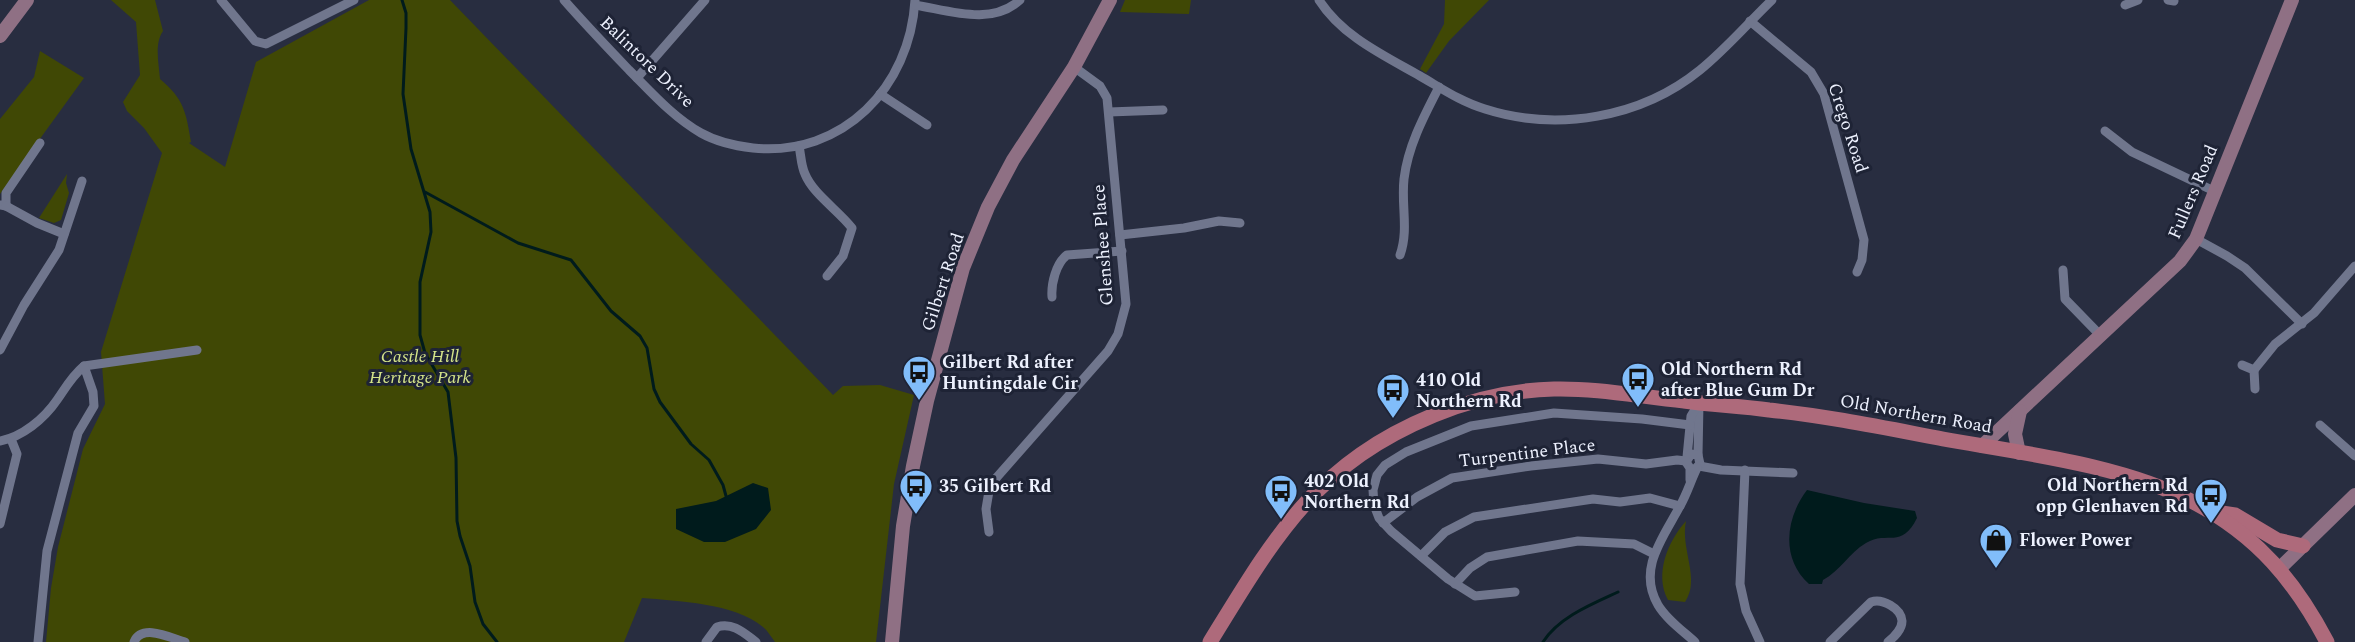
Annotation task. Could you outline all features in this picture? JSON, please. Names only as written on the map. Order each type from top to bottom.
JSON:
[{"type":"main road","points":[[0,36],[27,0]]},
{"type":"main road","name":"Gilbert Road","points":[[892,642],[903,526],[912,466],[963,268],[988,207],[1013,160],[1074,67],[1110,0]]},
{"type":"main road","name":"Fullers Road","points":[[1982,446],[2180,261],[2196,239],[2292,0]]},
{"type":"main road","name":"Old Northern Road","points":[[1210,642],[1260,561],[1295,513],[1332,476],[1352,460],[1402,429],[1474,400],[1512,392],[1555,389],[1771,410],[1982,446],[2087,466],[2134,478],[2173,493],[2209,511],[2240,532],[2280,568],[2302,598],[2327,642]]},
{"type":"main road","points":[[2019,453],[2015,434],[2020,411]]},
{"type":"main road","points":[[2280,568],[2355,495]]},
{"type":"main road","points":[[2209,511],[2235,515],[2277,540],[2303,546]]},
{"type":"street","points":[[221,0],[255,40],[266,44],[354,0]]},
{"type":"street","name":"Balintore Drive","points":[[564,0],[670,112],[702,134],[734,146],[771,150],[800,146],[834,134],[853,123],[867,110],[901,58],[908,39],[915,3]]},
{"type":"street","points":[[637,78],[705,0]]},
{"type":"street","points":[[915,3],[978,15],[994,15],[1010,9],[1020,0]]},
{"type":"street","points":[[1319,0],[1326,11],[1347,32],[1370,48],[1460,99],[1503,114],[1553,120],[1573,120],[1605,115],[1646,102],[1682,83],[1708,63],[1772,0]]},
{"type":"street","points":[[2125,5],[2138,0]]},
{"type":"street","name":"Crego Road","points":[[1750,21],[1811,72],[1824,94],[1864,240],[1862,260],[1857,272]]},
{"type":"street","name":"Glenshee Place","points":[[989,532],[986,509],[990,485],[1108,351],[1118,334],[1126,304],[1107,98],[1100,86],[1074,67]]},
{"type":"street","points":[[1400,255],[1404,242],[1404,179],[1418,129],[1439,87]]},
{"type":"street","points":[[879,94],[927,125]]},
{"type":"street","points":[[1109,111],[1163,110]]},
{"type":"street","points":[[2105,131],[2132,152],[2214,191]]},
{"type":"street","points":[[40,143],[6,193],[3,206],[37,224],[64,234]]},
{"type":"street","points":[[800,146],[805,174],[815,191],[843,216],[852,228],[843,256],[827,276]]},
{"type":"street","points":[[0,350],[24,305],[56,254],[82,181]]},
{"type":"street","points":[[1120,234],[1184,228],[1219,221],[1239,223]]},
{"type":"street","points":[[2196,239],[2227,255],[2245,268],[2302,324]]},
{"type":"street","points":[[1052,297],[1053,279],[1063,258],[1067,255],[1122,251]]},
{"type":"street","points":[[2254,389],[2254,370],[2275,344],[2302,324],[2355,266]]},
{"type":"street","points":[[2063,270],[2065,299],[2100,335]]},
{"type":"street","points":[[0,441],[22,434],[56,402],[73,375],[84,366],[196,350]]},
{"type":"street","points":[[2242,365],[2254,370]]},
{"type":"street","points":[[38,642],[47,551],[78,434],[94,406],[93,392],[84,366]]},
{"type":"street","points":[[1696,463],[1690,425],[1691,416],[1699,403]]},
{"type":"street","points":[[1695,642],[1665,615],[1655,599],[1650,579],[1654,554],[1680,506],[1696,463],[1699,403]]},
{"type":"street","points":[[1515,592],[1475,596],[1455,584],[1383,523],[1374,505],[1373,490],[1377,475],[1385,465],[1406,452],[1471,426],[1554,413],[1690,425]]},
{"type":"street","points":[[2320,424],[2355,456]]},
{"type":"street","points":[[0,524],[17,454],[11,439]]},
{"type":"street","name":"Turpentine Place","points":[[1383,523],[1417,497],[1452,478],[1530,465],[1598,459],[1646,464],[1677,460],[1721,470],[1793,473]]},
{"type":"street","points":[[1745,470],[1740,584],[1746,611],[1760,642]]},
{"type":"street","points":[[1421,556],[1445,532],[1474,517],[1593,499],[1620,502],[1650,498],[1680,506]]},
{"type":"street","points":[[1455,584],[1470,568],[1487,557],[1568,543],[1586,541],[1634,544],[1654,554]]},
{"type":"street","points":[[1830,642],[1871,602],[1879,600],[1884,601],[1900,615],[1902,621],[1900,628],[1888,642]]},
{"type":"street","points":[[706,642],[717,627],[727,625],[756,642]]},
{"type":"street","points":[[135,642],[142,633],[153,632],[185,642]]},
{"type":"green space","name":"Castle Hill Heritage Park","points":[[111,0],[155,0],[163,31],[158,48],[160,79],[174,93],[183,107],[191,142],[189,143],[225,167],[256,62],[369,0],[450,0],[833,395],[843,386],[880,385],[914,395],[894,484],[876,642],[775,642],[763,627],[751,619],[722,608],[642,598],[624,642],[46,642],[51,588],[58,547],[83,449],[105,404],[101,352],[162,153],[144,128],[127,111],[123,102],[140,75],[136,22]]},
{"type":"green space","points":[[1125,0],[1191,0],[1189,14],[1120,12]]},
{"type":"green space","points":[[1445,0],[1489,0],[1449,41],[1426,73],[1420,69],[1444,24]]},
{"type":"green space","points":[[40,51],[84,78],[0,194],[0,119],[34,77]]},
{"type":"green space","points":[[67,174],[66,183],[69,193],[61,220],[54,223],[39,218]]},
{"type":"green space","points":[[1686,521],[1685,532],[1691,574],[1689,593],[1685,602],[1668,600],[1662,580],[1665,558],[1679,529]]},
{"type":"shaded area","points":[[753,483],[768,488],[771,510],[756,529],[725,542],[704,542],[676,529],[676,509],[716,501]]},
{"type":"shaded area","points":[[1807,490],[1864,503],[1915,511],[1917,518],[1905,534],[1866,543],[1823,580],[1822,584],[1809,584],[1794,563],[1789,538],[1794,513]]},
{"type":"waterway","points":[[402,0],[406,13],[403,94],[411,149],[430,212],[431,232],[420,282],[420,335],[425,353],[448,392],[456,458],[457,521],[470,566],[475,602],[483,624],[497,642]]},
{"type":"waterway","points":[[425,192],[518,243],[571,260],[611,311],[640,336],[647,348],[654,389],[660,402],[691,444],[709,460],[723,485],[726,496]]},
{"type":"waterway","points":[[1543,642],[1567,618],[1618,592]]},
{"type":"place","name":"Gilbert Rd after Huntingdale Cir","points":[[919,401]]},
{"type":"place","name":"Old Northern Rd after Blue Gum Dr","points":[[1638,408]]},
{"type":"place","name":"410 Old Northern Rd","points":[[1393,419]]},
{"type":"place","name":"35 Gilbert Rd","points":[[916,515]]},
{"type":"place","name":"402 Old Northern Rd","points":[[1281,520]]},
{"type":"place","name":"Old Northern Rd opp Glenhaven Rd","points":[[2211,524]]},
{"type":"place","name":"Flower Power","points":[[1996,569]]}]
